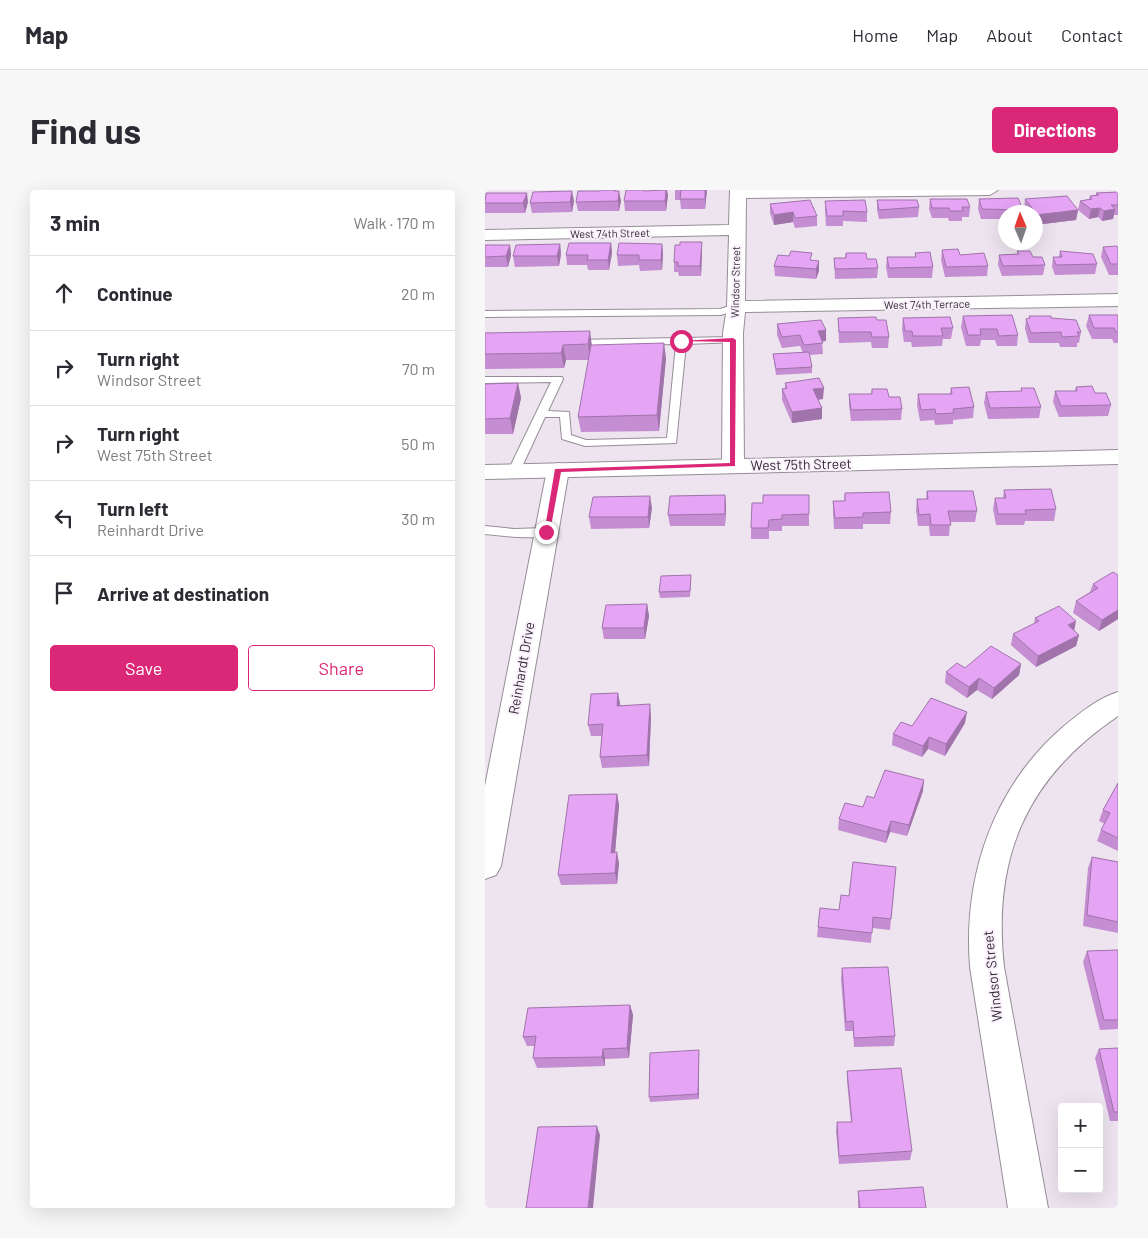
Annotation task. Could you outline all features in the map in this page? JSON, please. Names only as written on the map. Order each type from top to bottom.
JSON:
[{"type":"street","points":[[738,192],[990,190]]},
{"type":"street","name":"Windsor Street","points":[[733,465],[733,340],[737,306],[736,230],[738,192]]},
{"type":"street","name":"West 74th Street","points":[[485,234],[736,230]]},
{"type":"street","name":"West 74th Terrace","points":[[737,306],[1118,300]]},
{"type":"street","name":"West 75th Street","points":[[485,472],[1118,457]]},
{"type":"street","name":"Reinhardt Drive","points":[[485,866],[558,470]]},
{"type":"street","name":"Windsor Street","points":[[1028,1208],[990,984],[985,940],[987,893],[1000,835],[1013,805],[1030,778],[1062,742],[1094,716],[1118,702]]},
{"type":"lane","points":[[485,314],[721,312],[737,306]]},
{"type":"lane","points":[[559,343],[733,340]]},
{"type":"lane","points":[[542,414],[565,414],[566,437],[585,443],[672,441],[681,341]]},
{"type":"lane","points":[[485,380],[558,379],[514,471]]},
{"type":"lane","points":[[485,530],[514,533],[546,532]]},
{"type":"building","points":[[626,190],[666,190],[665,201],[624,201]]},
{"type":"building","points":[[681,190],[705,190],[705,199],[680,199]]},
{"type":"building","points":[[572,191],[570,202],[530,203],[533,192]]},
{"type":"building","points":[[578,191],[619,191],[618,201],[576,202]]},
{"type":"building","points":[[1118,192],[1118,205],[1111,205],[1115,209],[1104,211],[1100,208],[1091,209],[1080,201],[1092,199],[1090,196],[1099,195],[1096,193]]},
{"type":"building","points":[[486,193],[527,193],[523,203],[485,203]]},
{"type":"building","points":[[1067,196],[1078,210],[1043,214],[1043,205],[1030,205],[1025,199]]},
{"type":"building","points":[[1018,198],[1021,205],[998,205],[998,209],[982,209],[979,199]]},
{"type":"building","points":[[930,199],[967,199],[970,207],[962,207],[963,211],[950,211],[949,208],[932,208]]},
{"type":"building","points":[[810,200],[817,216],[795,218],[793,212],[774,215],[770,204]]},
{"type":"building","points":[[865,200],[867,212],[843,211],[843,216],[827,216],[825,201]]},
{"type":"building","points":[[877,200],[917,200],[919,207],[879,210]]},
{"type":"building","points":[[680,242],[702,242],[700,266],[678,266],[678,262],[674,262],[675,245],[680,245]]},
{"type":"building","points":[[569,243],[611,243],[608,260],[587,260],[588,255],[566,255]]},
{"type":"building","points":[[619,243],[662,244],[661,260],[639,260],[639,255],[617,255]]},
{"type":"building","points":[[560,244],[557,256],[513,256],[516,245]]},
{"type":"building","points":[[485,245],[510,245],[506,256],[485,257]]},
{"type":"building","points":[[1117,246],[1118,264],[1111,264],[1103,247]]},
{"type":"building","points":[[958,249],[960,255],[984,253],[988,266],[946,267],[942,250]]},
{"type":"building","points":[[791,251],[812,253],[810,260],[819,261],[816,269],[774,266],[778,255],[789,256]]},
{"type":"building","points":[[1017,251],[1030,251],[1033,257],[1042,257],[1045,265],[1003,266],[999,255],[1019,254]]},
{"type":"building","points":[[1060,251],[1093,254],[1097,264],[1056,265],[1053,257],[1062,257]]},
{"type":"building","points":[[930,252],[933,267],[889,268],[887,257],[916,257],[915,253]]},
{"type":"building","points":[[846,253],[866,253],[867,259],[876,259],[878,268],[835,269],[834,258],[846,258]]},
{"type":"building","points":[[1012,315],[1018,335],[999,336],[997,329],[980,329],[981,335],[968,335],[963,316]]},
{"type":"building","points":[[1089,315],[1118,315],[1118,332],[1114,328],[1094,328]]},
{"type":"building","points":[[1029,316],[1051,316],[1051,318],[1076,320],[1081,332],[1077,332],[1079,336],[1062,337],[1061,332],[1031,333],[1026,319],[1030,318]]},
{"type":"building","points":[[876,317],[877,320],[886,320],[889,337],[872,337],[871,332],[839,332],[838,318]]},
{"type":"building","points":[[950,317],[953,328],[941,328],[943,336],[913,336],[912,331],[905,331],[903,318]]},
{"type":"building","points":[[821,320],[826,330],[818,331],[823,343],[804,345],[800,335],[782,337],[777,324]]},
{"type":"building","points":[[590,331],[588,344],[563,345],[561,353],[485,354],[485,333]]},
{"type":"building","points":[[664,343],[657,415],[578,417],[591,345]]},
{"type":"building","points":[[809,352],[812,367],[776,369],[773,354]]},
{"type":"building","points":[[819,378],[824,388],[813,389],[822,408],[792,412],[782,389],[787,388],[785,383]]},
{"type":"building","points":[[518,383],[510,418],[485,419],[485,384]]},
{"type":"building","points":[[1092,386],[1095,393],[1106,393],[1111,405],[1061,406],[1055,391],[1077,391],[1076,387]]},
{"type":"building","points":[[969,387],[974,407],[953,409],[954,413],[936,414],[935,409],[921,410],[918,394],[952,394],[951,388]]},
{"type":"building","points":[[1021,388],[1034,388],[1041,407],[990,408],[986,392],[1022,391]]},
{"type":"building","points":[[872,389],[887,389],[889,397],[900,397],[902,409],[851,410],[849,394],[872,394]]},
{"type":"building","points":[[1051,489],[1056,509],[1025,510],[1026,514],[998,514],[995,498],[1006,498],[1004,490]]},
{"type":"building","points":[[927,491],[973,491],[977,511],[948,511],[951,525],[931,525],[930,514],[919,515],[917,499],[928,499]]},
{"type":"building","points":[[889,492],[891,512],[863,513],[863,517],[835,518],[833,501],[845,501],[845,493]]},
{"type":"building","points":[[725,495],[725,514],[668,515],[670,496]]},
{"type":"building","points":[[763,495],[809,495],[809,514],[782,515],[782,519],[769,520],[768,528],[751,528],[752,503],[763,503]]},
{"type":"building","points":[[650,496],[648,517],[589,517],[593,497]]},
{"type":"building","points":[[1113,572],[1118,575],[1118,610],[1102,620],[1076,601],[1098,588],[1093,584]]},
{"type":"building","points":[[691,575],[690,591],[659,592],[661,576]]},
{"type":"building","points":[[647,604],[644,628],[602,628],[606,605]]},
{"type":"building","points":[[1059,606],[1076,621],[1068,625],[1079,635],[1038,656],[1013,634],[1039,621],[1035,618]]},
{"type":"building","points":[[991,646],[1021,664],[994,688],[979,678],[969,687],[946,672],[957,663],[965,668]]},
{"type":"building","points":[[618,693],[617,706],[650,704],[647,755],[600,757],[603,724],[588,725],[591,694]]},
{"type":"building","points":[[931,698],[967,712],[946,744],[929,737],[923,746],[893,734],[901,722],[912,726]]},
{"type":"building","points":[[885,770],[924,780],[909,825],[891,821],[887,832],[839,819],[845,803],[863,807],[867,796],[874,798]]},
{"type":"building","points":[[1118,783],[1118,838],[1101,830],[1110,813],[1103,810]]},
{"type":"building","points":[[617,794],[611,853],[617,852],[615,873],[558,875],[569,795]]},
{"type":"building","points":[[1092,857],[1118,862],[1118,922],[1087,915]]},
{"type":"building","points":[[853,862],[896,867],[891,919],[873,917],[872,933],[818,927],[820,908],[839,910],[841,895],[849,896]]},
{"type":"building","points":[[1118,950],[1118,1020],[1104,1020],[1087,951]]},
{"type":"building","points":[[888,967],[895,1036],[854,1038],[853,1021],[846,1022],[842,968]]},
{"type":"building","points":[[630,1005],[627,1048],[603,1049],[602,1057],[533,1058],[536,1036],[523,1037],[528,1008]]},
{"type":"building","points":[[1118,1048],[1118,1112],[1114,1112],[1099,1049]]},
{"type":"building","points":[[699,1050],[698,1094],[649,1097],[650,1053]]},
{"type":"building","points":[[901,1068],[912,1151],[839,1156],[837,1122],[852,1122],[847,1071]]},
{"type":"building","points":[[597,1126],[588,1208],[526,1208],[538,1127]]},
{"type":"building","points":[[923,1187],[926,1208],[860,1208],[858,1191]]},
{"type":"route","points":[[546,532],[558,470],[733,465],[733,340],[681,341]]}]
